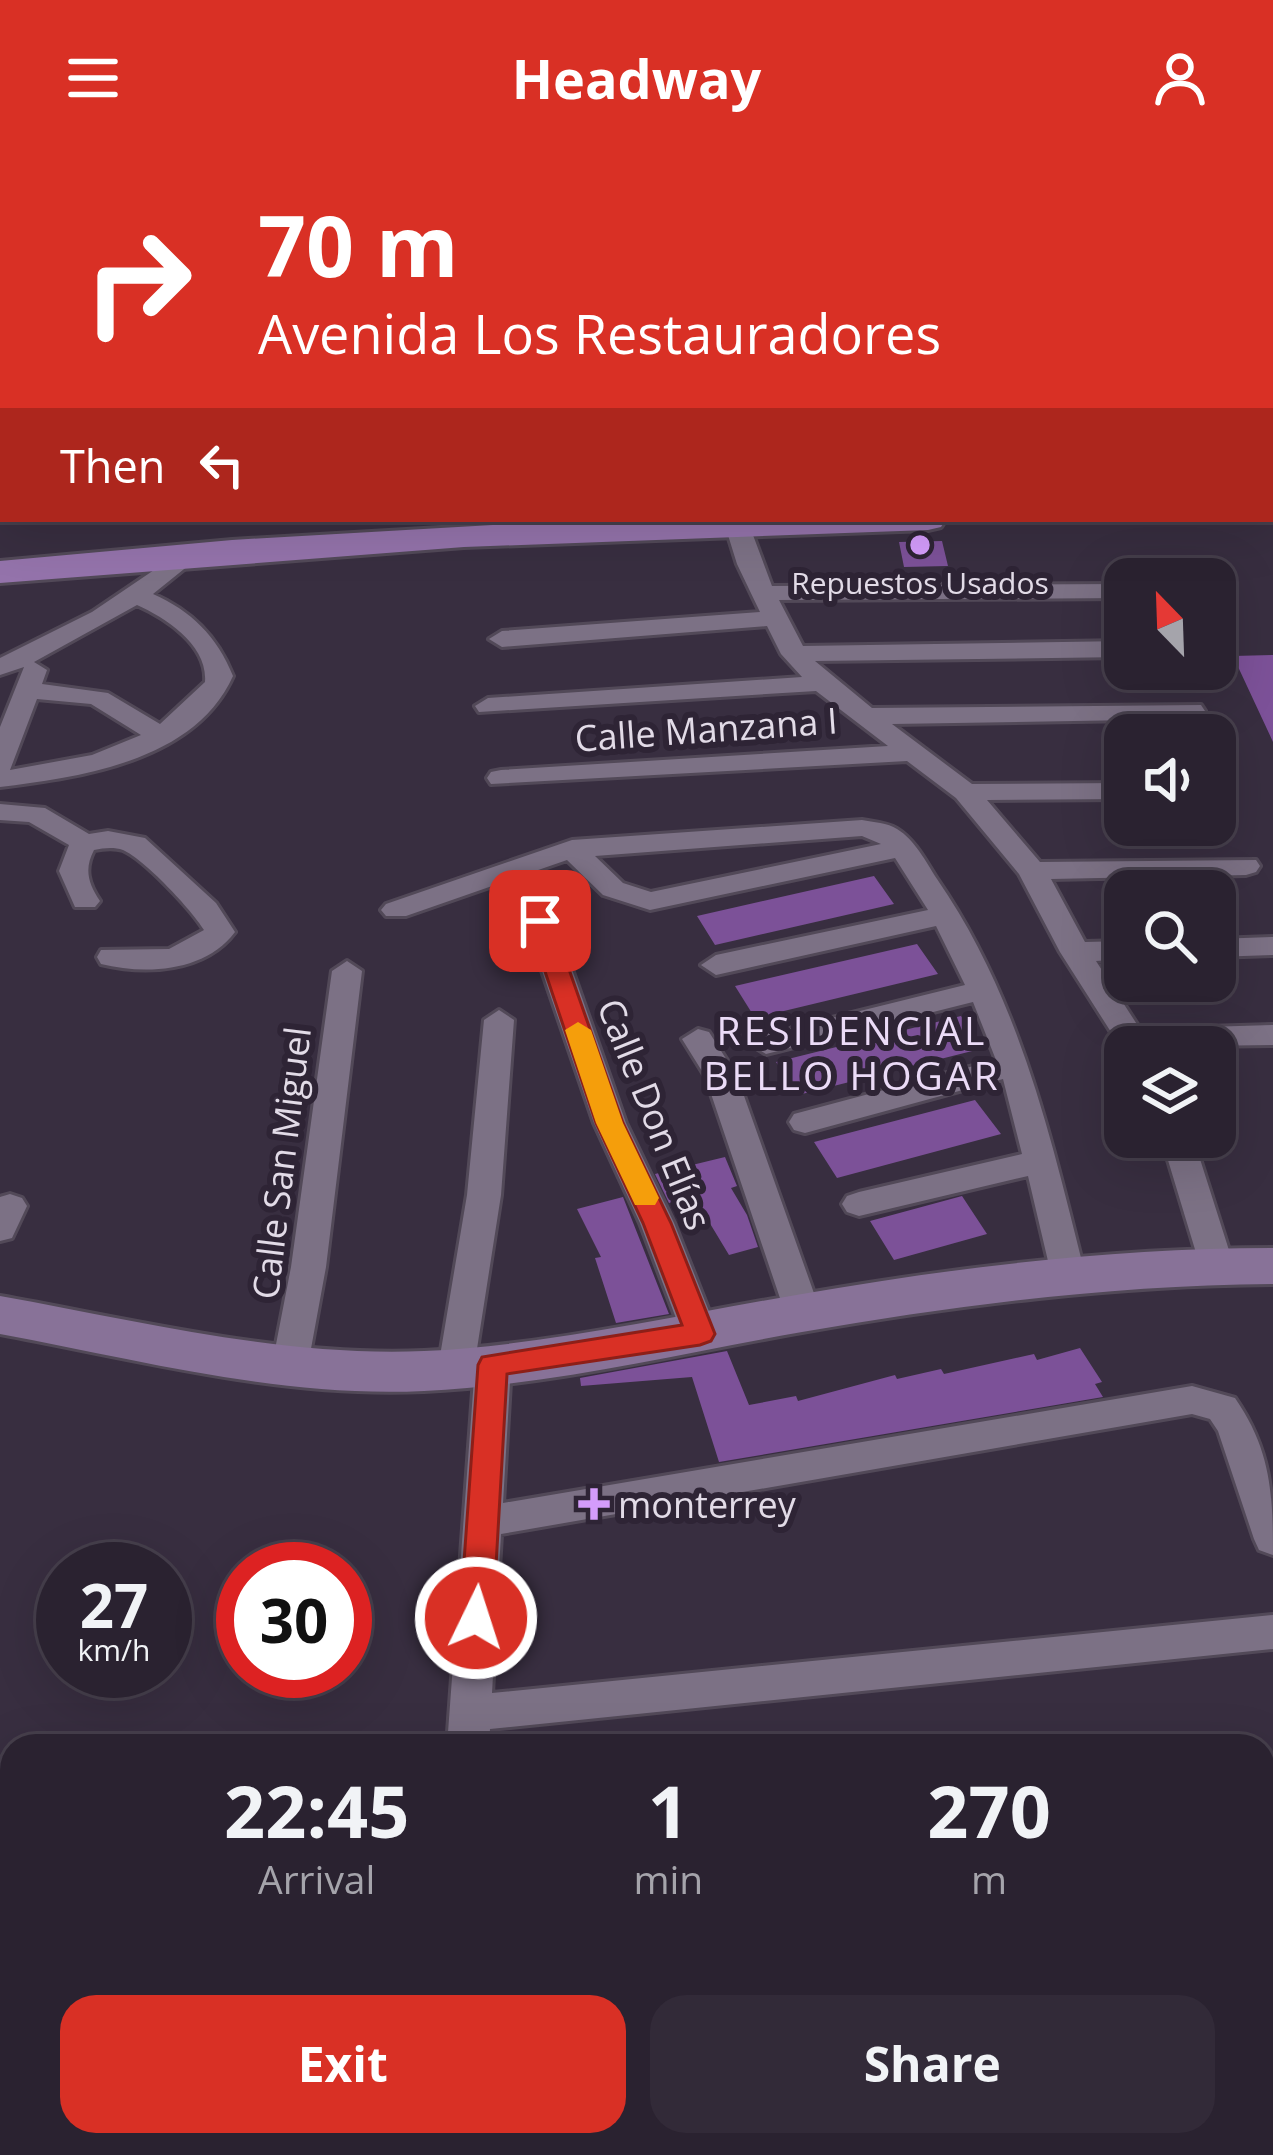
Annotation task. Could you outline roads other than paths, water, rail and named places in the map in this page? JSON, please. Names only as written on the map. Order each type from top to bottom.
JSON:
[{"type":"main road","points":[[0,553],[356,522]]},
{"type":"main road","points":[[0,572],[478,525],[672,522]]},
{"type":"street","points":[[736,522],[768,606],[794,654],[822,683],[966,793],[1032,871],[1075,952],[1122,1026]]},
{"type":"street","points":[[0,667],[38,652],[138,596],[191,552]]},
{"type":"street","points":[[502,639],[768,606],[1104,592]]},
{"type":"street","points":[[0,779],[87,768],[133,752],[159,737],[208,695],[220,676],[203,640],[162,606],[138,596]]},
{"type":"street","points":[[794,654],[1104,649]]},
{"type":"street","points":[[0,764],[38,652]]},
{"type":"street","points":[[488,706],[822,683]]},
{"type":"street","points":[[27,691],[101,696],[118,703],[159,737]]},
{"type":"street","points":[[870,716],[1192,711]]},
{"type":"street","name":"Calle Manzana I","points":[[502,778],[915,752]]},
{"type":"street","points":[[966,793],[1104,791]]},
{"type":"street","points":[[0,812],[35,814],[85,843],[108,839],[136,844],[206,909],[220,932],[205,948],[167,958],[134,963],[112,957]]},
{"type":"street","points":[[396,910],[572,849],[862,828],[894,841],[947,915],[1016,1065],[1069,1278]]},
{"type":"street","points":[[572,849],[614,889],[650,901],[894,841]]},
{"type":"street","points":[[85,843],[71,868],[85,901]]},
{"type":"street","points":[[1032,871],[1246,866]]},
{"type":"street","points":[[716,965],[947,915]]},
{"type":"street","name":"Calle Don Elías","points":[[540,921],[610,1123],[657,1223],[700,1334]]},
{"type":"street","points":[[1236,947],[1272,946]]},
{"type":"street","points":[[1075,952],[1104,951]]},
{"type":"street","name":"Calle San Miguel","points":[[290,1366],[310,1279],[329,1078],[347,971]]},
{"type":"street","points":[[766,1044],[983,990]]},
{"type":"street","points":[[499,1020],[496,1114],[482,1228],[474,1366],[483,1522],[469,1730],[1273,1632]]},
{"type":"street","points":[[1236,1038],[1273,1036]]},
{"type":"street","points":[[698,1039],[721,1076],[803,1313]]},
{"type":"street","points":[[805,1122],[1016,1065]]},
{"type":"street","points":[[1184,1158],[1216,1266]]},
{"type":"street","points":[[859,1204],[1041,1161]]},
{"type":"street","points":[[0,1315],[290,1366],[419,1371],[1120,1270],[1273,1265]]},
{"type":"street","points":[[483,1522],[1192,1400],[1222,1408],[1234,1427],[1273,1539]]},
{"type":"place","name":"Repuestos Usados","points":[[920,545]]},
{"type":"place","name":"monterrey","points":[[594,1504]]},
{"type":"district","name":"RESIDENCIAL BELLO HOGAR","points":[[852,1052]]}]
